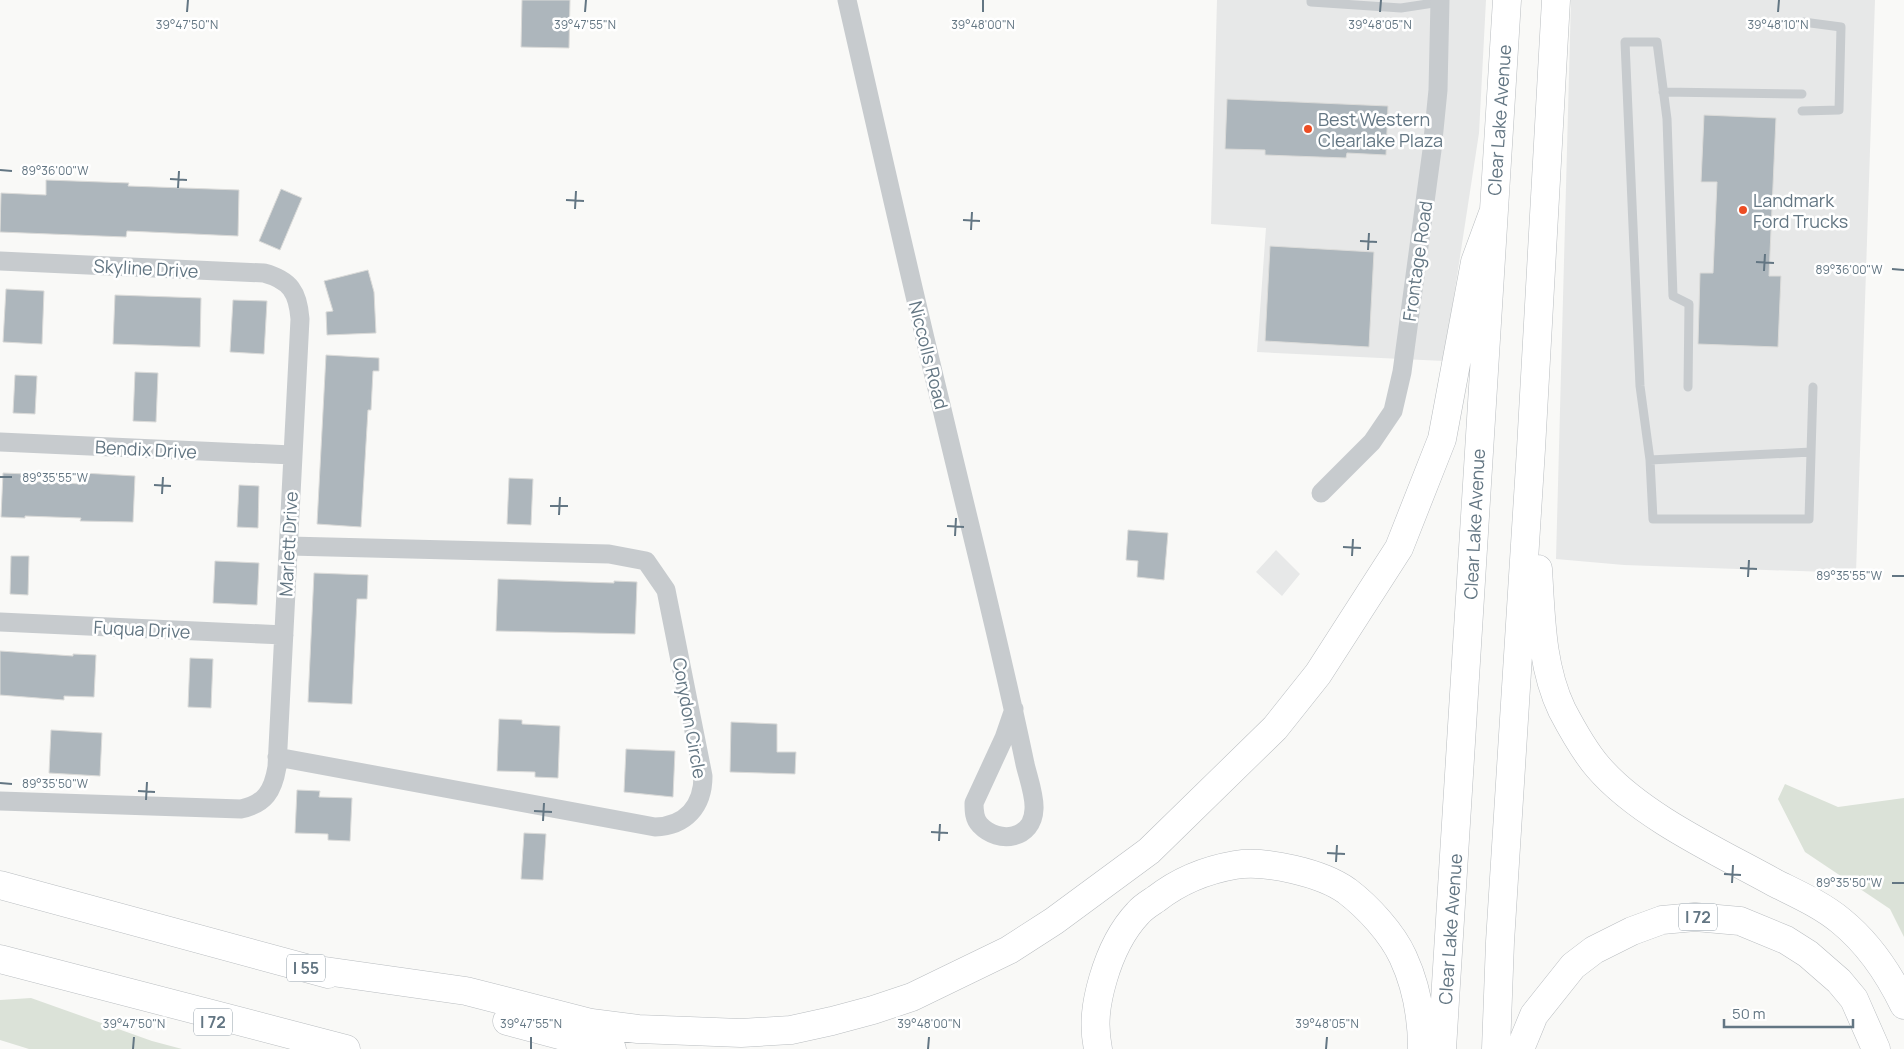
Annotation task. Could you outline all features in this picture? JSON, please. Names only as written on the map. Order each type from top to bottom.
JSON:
[{"type":"highway","name":"Clear Lake Avenue","points":[[1442,1049],[1507,0]]},
{"type":"highway","points":[[1496,1049],[1500,942],[1531,449],[1556,0]]},
{"type":"highway","points":[[311,969],[466,991],[591,1023],[638,1029],[741,1033],[791,1030],[873,1010],[912,997],[1008,950],[1054,921],[1149,851],[1275,728],[1318,674],[1399,548],[1442,439],[1475,262],[1493,213]]},
{"type":"highway","points":[[1531,449],[1542,632],[1548,667],[1561,708],[1580,742],[1598,767],[1622,790],[1646,808],[1674,827],[1840,920],[1859,938],[1877,961],[1893,983],[1904,1005]]},
{"type":"highway","points":[[1098,1049],[1094,1032],[1096,1003],[1107,964],[1119,939],[1139,912],[1165,892],[1189,878],[1237,865],[1256,864],[1305,872],[1324,879],[1346,890],[1368,909],[1386,931],[1403,957],[1420,1015],[1422,1049]]},
{"type":"highway","name":"I 55","points":[[0,885],[612,1049]]},
{"type":"highway","name":"I 72","points":[[1520,1049],[1534,1015],[1573,966],[1594,950],[1632,931],[1662,920],[1695,917],[1740,922],[1786,940],[1808,954],[1839,980],[1854,999],[1876,1049]]},
{"type":"highway","points":[[0,959],[346,1049]]},
{"type":"highway","name":"I 72","points":[[134,994],[293,1049]]},
{"type":"street","name":"Niccolls Road","points":[[847,0],[913,290],[1014,709],[1034,809],[1031,825],[1020,835],[1007,838],[994,834],[980,825],[975,815],[974,803],[1004,738],[1014,709]]},
{"type":"street","name":"Frontage Road","points":[[1321,493],[1372,442],[1394,411],[1402,372],[1432,150],[1438,90],[1440,1]]},
{"type":"street","name":"Skyline Drive","points":[[0,261],[264,273],[275,276],[290,286]]},
{"type":"street","name":"Marlett Drive","points":[[0,801],[228,810],[248,808],[263,800],[271,789],[275,778],[277,757],[300,319],[299,304],[290,286]]},
{"type":"street","name":"Bendix Drive","points":[[0,442],[292,455]]},
{"type":"street","name":"Corydon Circle","points":[[277,757],[655,827],[666,827],[682,820],[698,804],[703,789],[703,776],[666,590],[646,561],[609,554],[289,546]]},
{"type":"street","name":"Fuqua Drive","points":[[0,622],[284,635]]},
{"type":"lane","points":[[1311,0],[1311,2],[1401,8],[1440,1]]},
{"type":"lane","points":[[1802,111],[1839,110],[1841,27],[1803,22]]},
{"type":"lane","points":[[1688,387],[1689,304],[1673,296],[1667,119],[1657,42],[1625,42],[1640,386],[1650,460],[1654,520],[1809,519],[1813,387]]},
{"type":"lane","points":[[1663,92],[1802,94]]},
{"type":"lane","points":[[1650,460],[1811,452]]},
{"type":"shaded area","points":[[1217,0],[1486,0],[1479,133],[1444,361],[1257,352],[1266,228],[1211,224]]},
{"type":"shaded area","points":[[1571,0],[1875,0],[1856,573],[1624,565],[1556,559]]},
{"type":"shaded area","points":[[1276,550],[1300,574],[1282,596],[1256,572]]},
{"type":"shaded area","points":[[1785,784],[1838,807],[1904,798],[1904,937],[1890,909],[1805,852],[1778,799]]},
{"type":"shaded area","points":[[31,998],[152,1041],[182,1049],[29,1049],[0,1040],[0,1000]]},
{"type":"building","points":[[522,0],[570,0],[569,48],[521,47]]},
{"type":"building","points":[[1227,99],[1388,106],[1386,155],[1347,153],[1346,158],[1265,155],[1265,150],[1225,149]]},
{"type":"building","points":[[1704,115],[1776,118],[1769,276],[1781,276],[1778,347],[1698,344],[1700,273],[1713,273],[1717,182],[1701,182]]},
{"type":"building","points":[[46,180],[129,183],[128,186],[239,190],[238,236],[127,231],[126,237],[0,232],[1,193],[46,195]]},
{"type":"building","points":[[281,189],[302,198],[280,250],[259,241]]},
{"type":"building","points":[[1270,246],[1374,252],[1369,347],[1265,341]]},
{"type":"building","points":[[368,270],[374,292],[376,333],[327,335],[326,312],[333,311],[324,281]]},
{"type":"building","points":[[6,289],[44,291],[42,344],[3,342]]},
{"type":"building","points":[[115,295],[201,298],[200,347],[113,344]]},
{"type":"building","points":[[233,300],[267,301],[264,354],[230,352]]},
{"type":"building","points":[[326,355],[379,358],[379,371],[373,371],[371,410],[368,410],[361,527],[317,524]]},
{"type":"building","points":[[135,372],[158,373],[156,422],[133,421]]},
{"type":"building","points":[[15,375],[37,376],[35,414],[13,413]]},
{"type":"building","points":[[3,473],[26,474],[26,481],[82,484],[83,473],[135,476],[133,522],[80,521],[81,518],[1,517]]},
{"type":"building","points":[[509,478],[533,479],[531,525],[507,524]]},
{"type":"building","points":[[239,485],[259,486],[258,528],[237,527]]},
{"type":"building","points":[[1128,530],[1168,533],[1164,580],[1137,577],[1138,561],[1126,560]]},
{"type":"building","points":[[11,556],[29,556],[28,595],[10,594]]},
{"type":"building","points":[[215,561],[259,563],[257,605],[213,603]]},
{"type":"building","points":[[314,573],[368,575],[367,599],[357,599],[352,704],[308,702]]},
{"type":"building","points":[[498,579],[637,582],[635,634],[496,631]]},
{"type":"building","points":[[0,651],[73,656],[73,654],[96,655],[94,697],[64,696],[64,700],[0,695]]},
{"type":"building","points":[[190,658],[213,659],[211,708],[188,707]]},
{"type":"building","points":[[499,719],[522,720],[522,724],[560,726],[558,778],[535,777],[535,772],[497,771]]},
{"type":"building","points":[[731,722],[777,724],[777,752],[796,752],[795,774],[730,772]]},
{"type":"building","points":[[51,730],[102,733],[100,776],[49,773]]},
{"type":"building","points":[[626,749],[675,751],[673,797],[624,792]]},
{"type":"building","points":[[297,790],[320,791],[319,797],[352,798],[350,841],[328,840],[328,834],[295,833]]},
{"type":"building","points":[[524,833],[546,834],[543,880],[521,879]]},
{"type":"place","name":"Best Western Clearlake Plaza","points":[[1308,129]]},
{"type":"place","name":"Landmark Ford Trucks","points":[[1743,210]]}]
